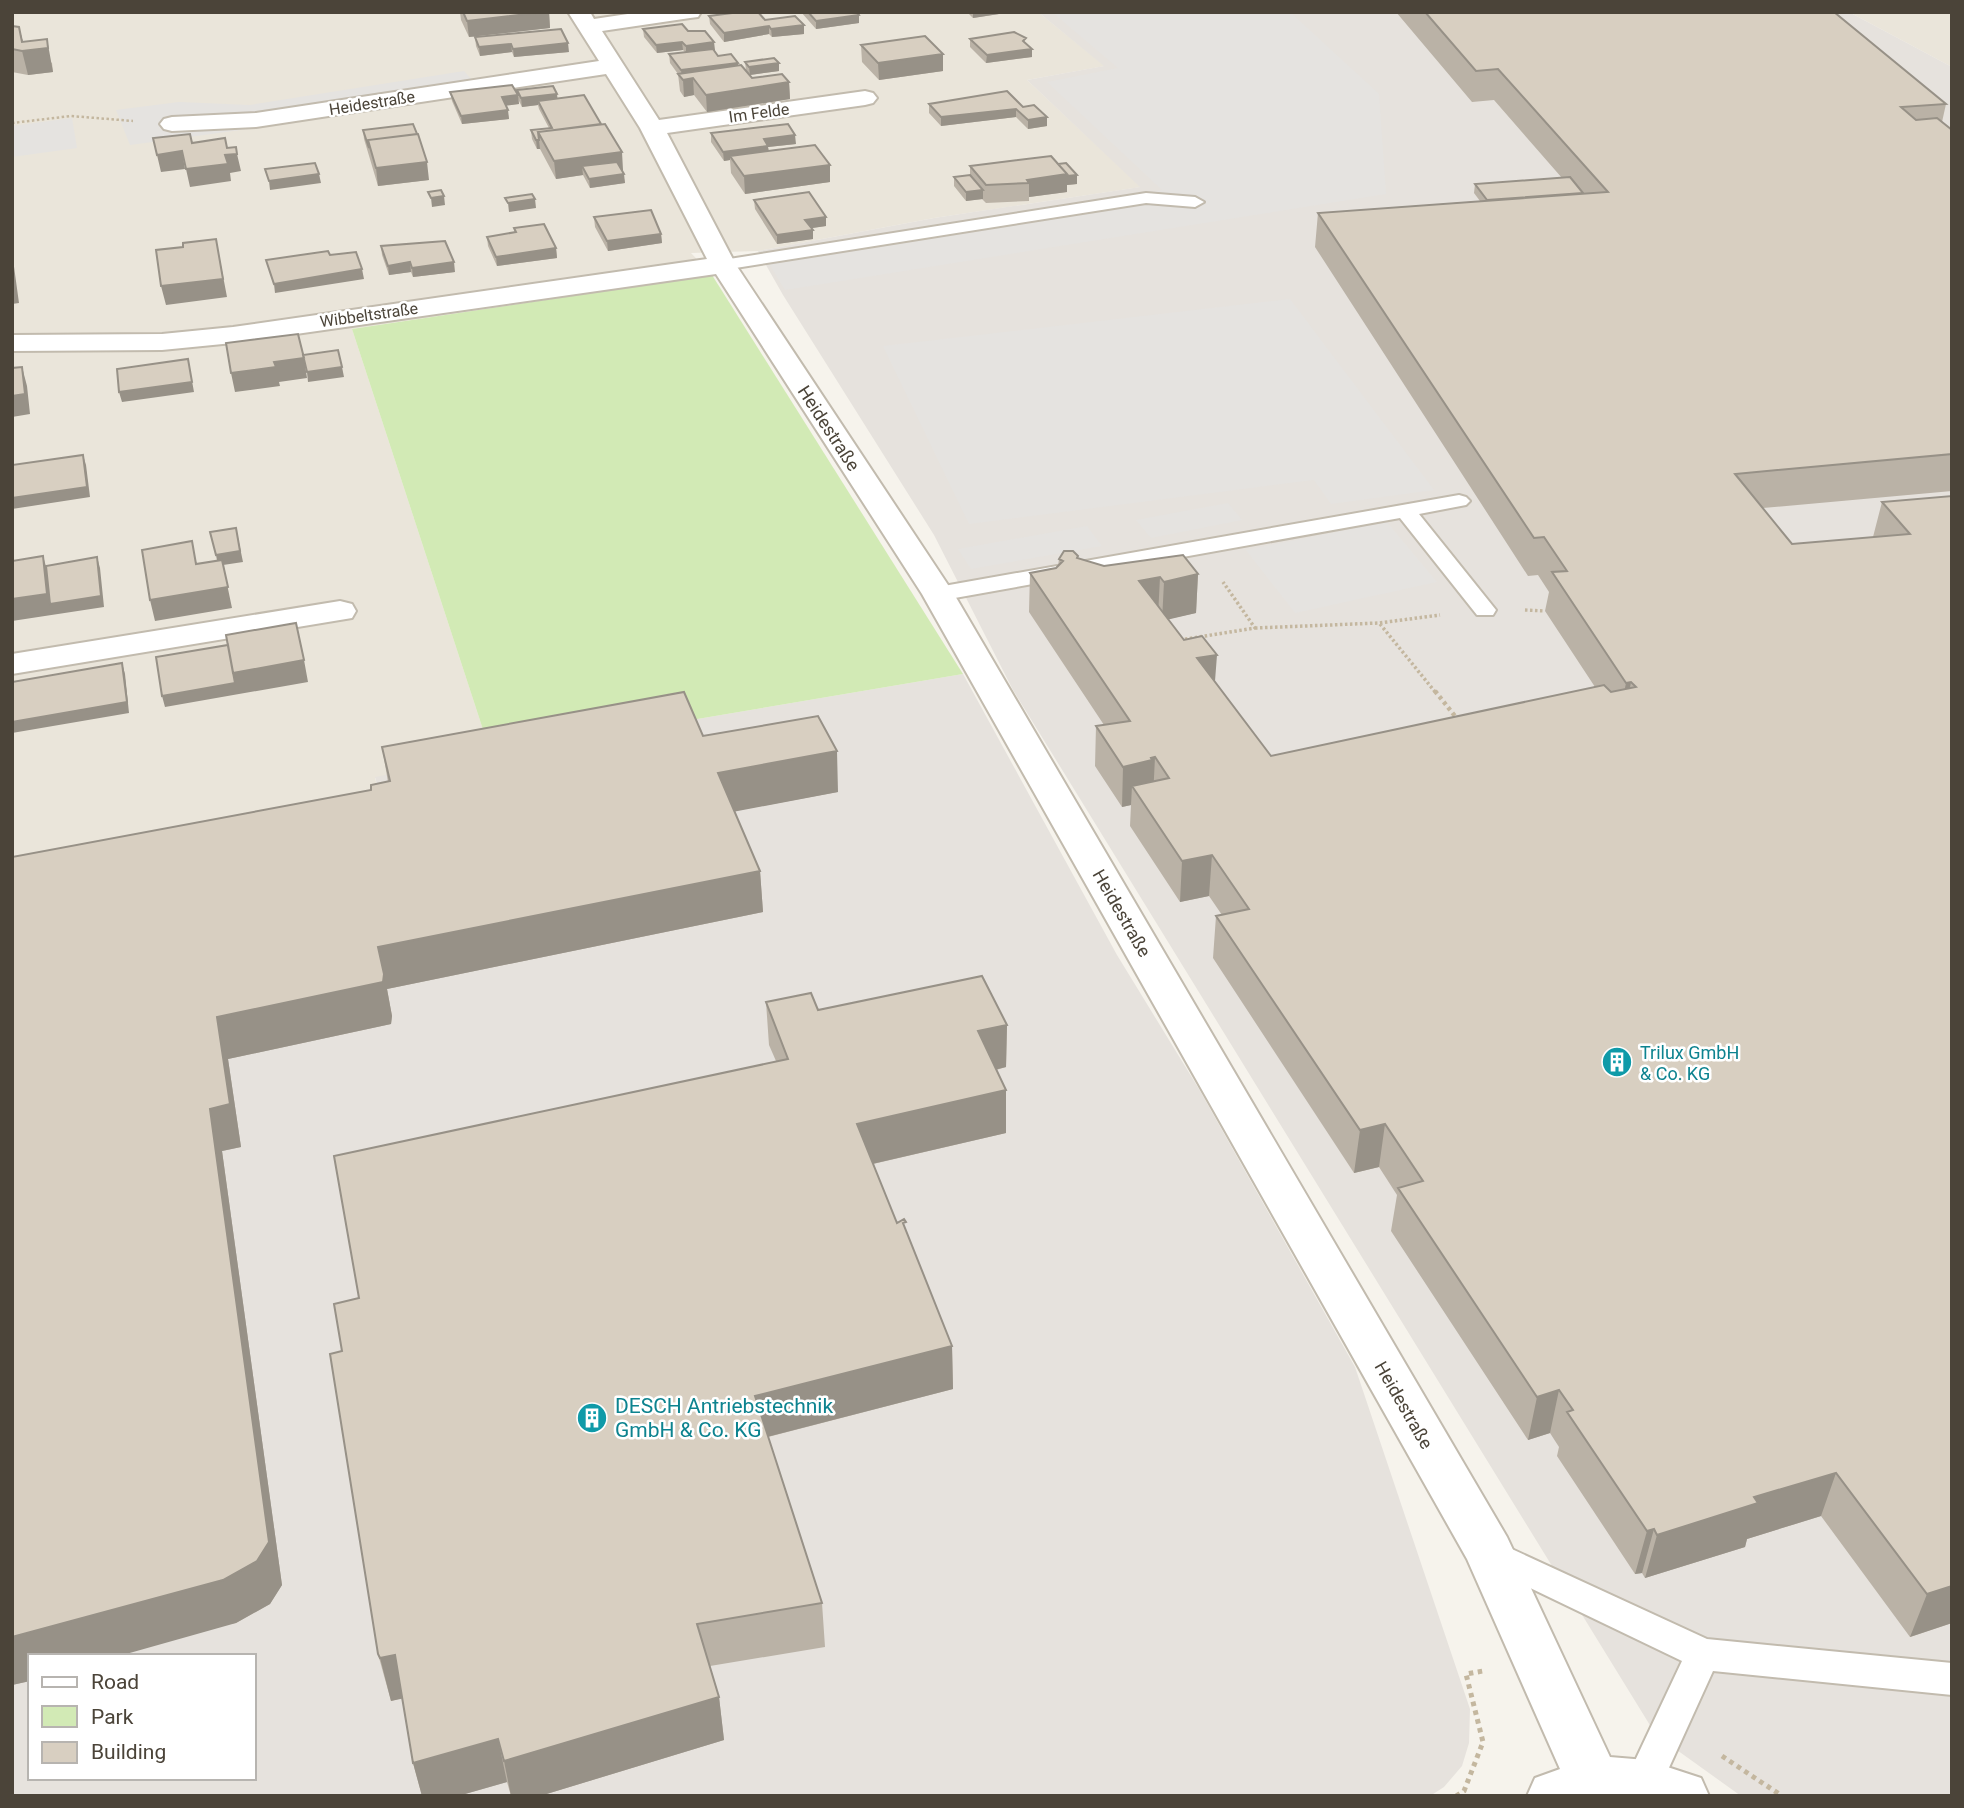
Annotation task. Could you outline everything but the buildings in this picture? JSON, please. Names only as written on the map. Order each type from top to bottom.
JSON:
[{"type":"street","points":[[583,19],[690,12]]},
{"type":"street","name":"Heidestraße","points":[[583,19],[652,128],[723,265],[938,594],[1489,1552],[1538,1663],[1618,1789]]},
{"type":"street","name":"Heidestraße","points":[[172,124],[256,120],[612,66]]},
{"type":"street","name":"Im Felde","points":[[652,128],[865,98]]},
{"type":"street","name":"Wibbeltstraße","points":[[12,343],[162,342],[233,335],[723,265]]},
{"type":"street","points":[[12,664],[340,611]]},
{"type":"lane","points":[[723,265],[1146,198],[1195,202]]},
{"type":"lane","points":[[938,594],[1459,501]]},
{"type":"lane","points":[[1404,509],[1485,610]]},
{"type":"lane","points":[[1489,1552],[1703,1654],[1952,1679]]},
{"type":"lane","points":[[1618,1789],[1703,1654]]},
{"type":"path","points":[[12,123],[71,116],[172,124]]},
{"type":"path","points":[[1199,547],[1255,628]]},
{"type":"path","points":[[1168,642],[1255,628],[1379,623],[1485,610],[1545,611]]},
{"type":"path","points":[[1379,623],[1460,722],[1446,725]]},
{"type":"path","points":[[1456,1796],[1464,1791],[1483,1742],[1466,1674]]},
{"type":"shaded area","points":[[12,12],[1038,12],[1105,66],[1027,80],[1141,187],[934,218],[758,251],[691,253],[712,275],[352,329],[491,754],[375,778],[383,808],[12,877]]},
{"type":"shaded area","points":[[1038,12],[1849,12],[1952,67],[1952,1796],[1741,1796],[1656,1735],[1013,690],[934,535],[758,251],[934,218],[1140,187],[1027,80],[1104,66]]},
{"type":"shaded area","points":[[1052,12],[1290,12],[1379,94],[1386,194],[785,290],[762,252],[1162,190],[1047,82],[1118,68]]},
{"type":"shaded area","points":[[1849,12],[1952,12],[1952,67]]},
{"type":"shaded area","points":[[464,71],[473,81],[252,116],[248,129],[130,145],[116,110],[179,102],[250,105]]},
{"type":"shaded area","points":[[72,118],[77,148],[12,157],[12,126]]},
{"type":"shaded area","points":[[1290,299],[1434,490],[1331,504],[1314,480],[969,524],[883,346]]},
{"type":"shaded area","points":[[1228,503],[1242,520],[1151,538],[1136,520]]},
{"type":"shaded area","points":[[1387,522],[1437,582],[1295,613],[1246,550]]},
{"type":"shaded area","points":[[1087,526],[1102,546],[971,569],[958,549]]},
{"type":"shaded area","points":[[963,674],[1117,955],[1199,1089],[1355,1367],[1470,1709],[1469,1743],[1462,1766],[1444,1787],[1430,1796],[12,1796],[12,877],[383,808],[375,777],[491,754]]},
{"type":"green space","points":[[712,275],[963,674],[491,754],[352,329]]},
{"type":"place","name":"Trilux GmbH & Co. KG","points":[[1617,1062]]},
{"type":"place","name":"DESCH Antriebstechnik GmbH & Co. KG","points":[[592,1418]]}]
